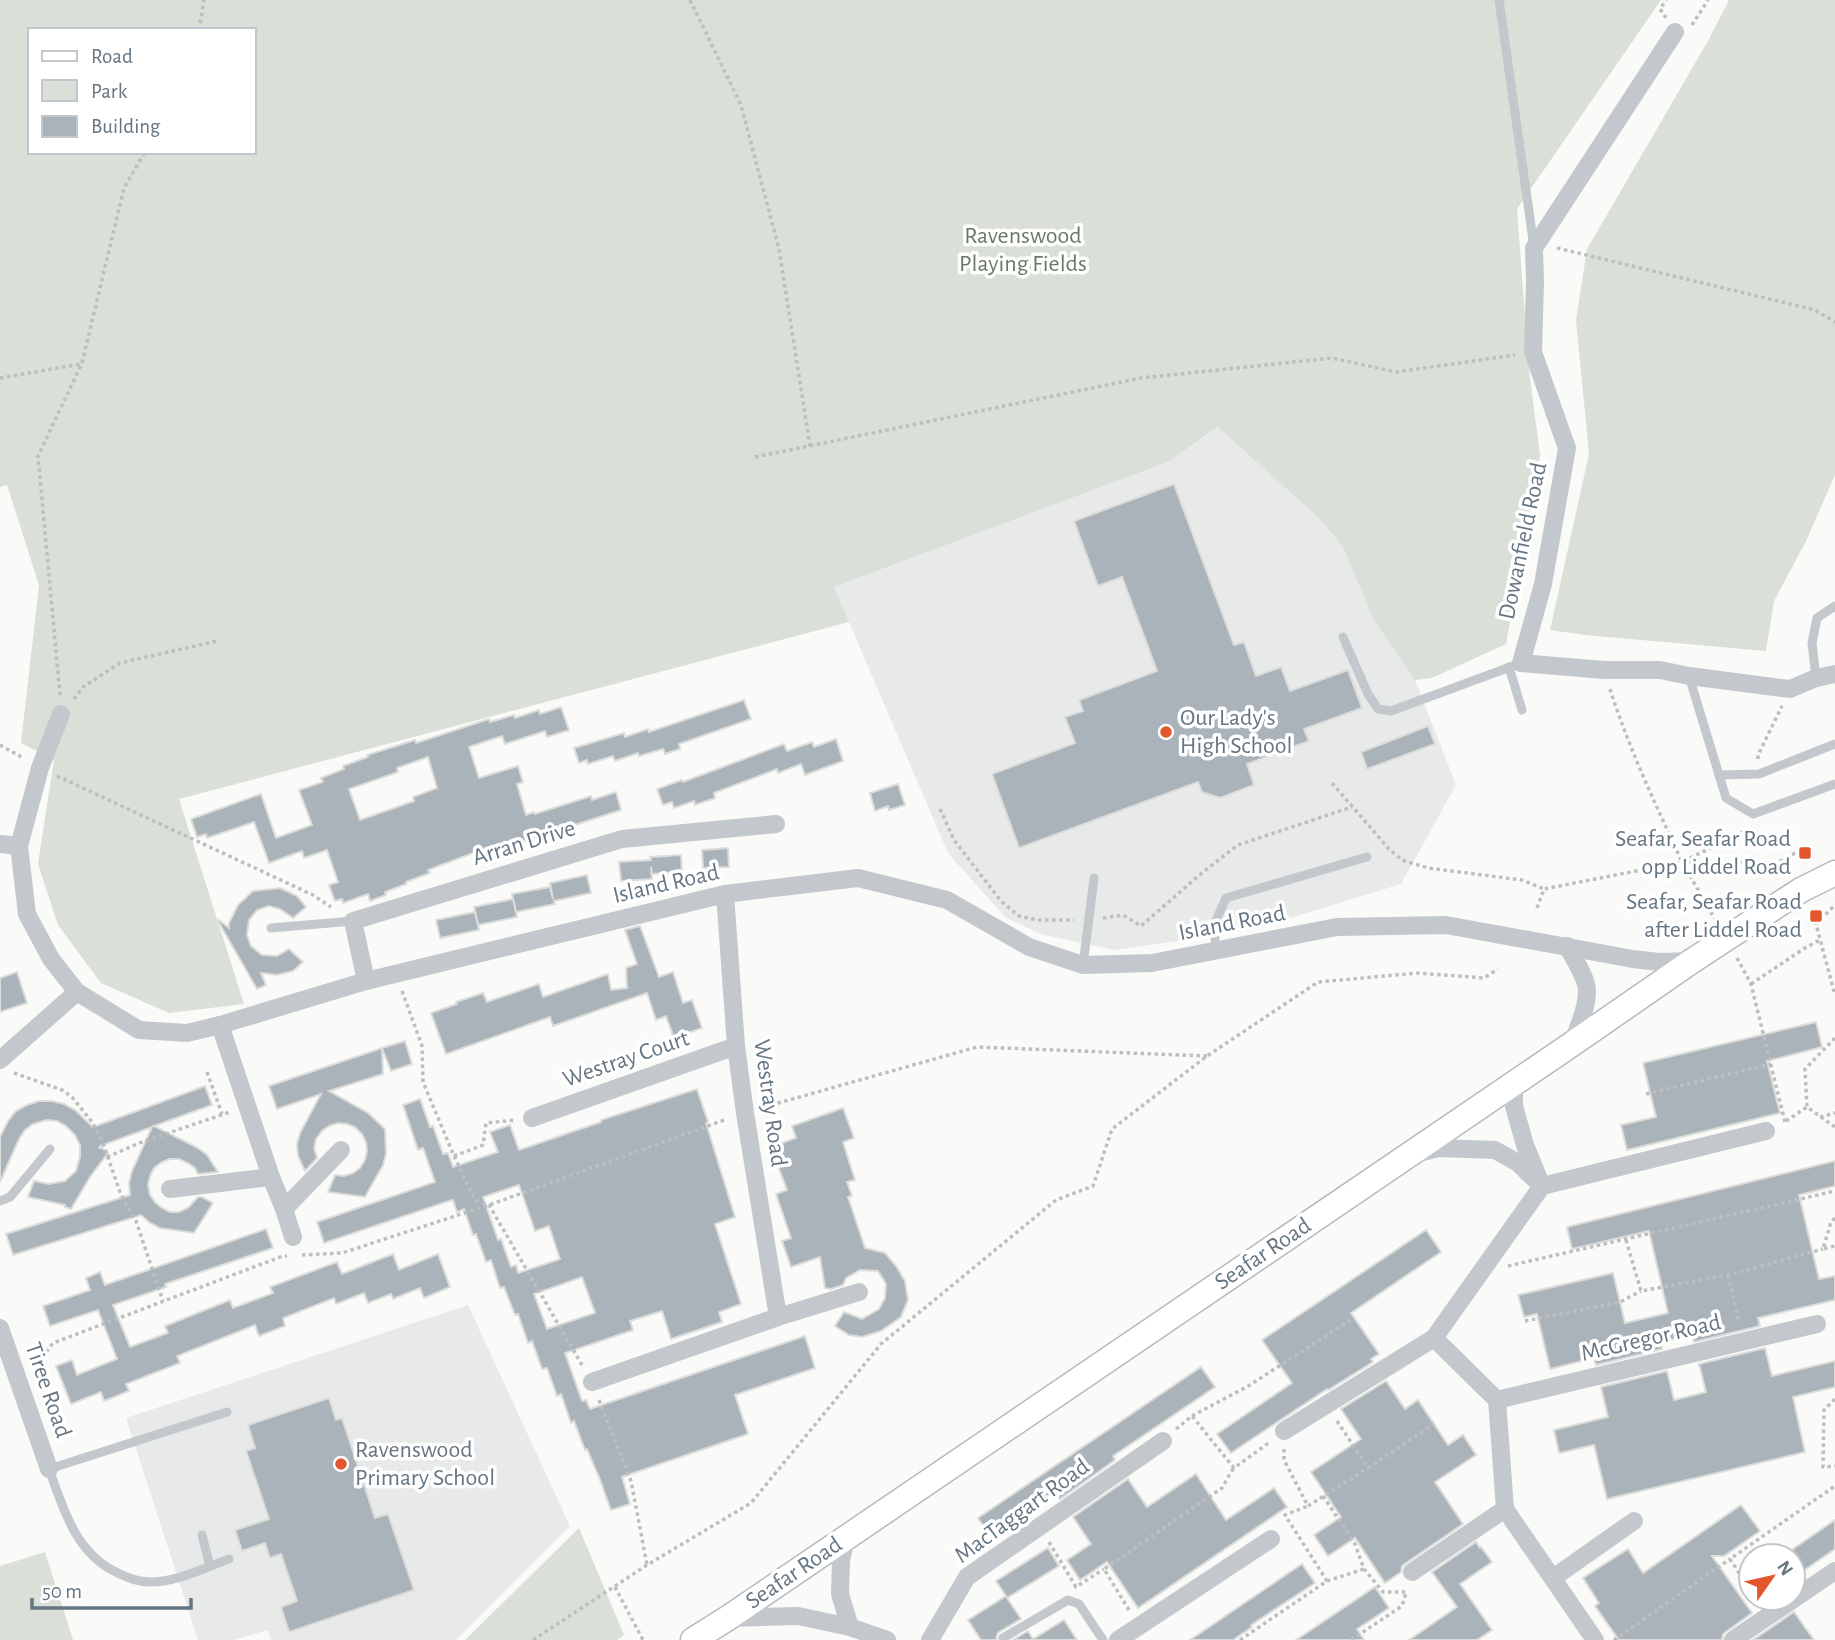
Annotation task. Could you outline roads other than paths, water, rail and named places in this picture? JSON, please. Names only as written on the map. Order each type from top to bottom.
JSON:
[{"type":"street","points":[[1534,248],[1675,32]]},
{"type":"street","name":"Dowanfield Road","points":[[1515,665],[1543,584],[1567,448],[1533,352],[1534,248]]},
{"type":"street","points":[[1515,665],[1660,670],[1790,689],[1816,678],[1835,674]]},
{"type":"street","name":"Island Road","points":[[61,714],[40,768],[19,846],[27,914],[51,959],[77,992],[139,1030],[187,1032],[220,1025],[366,981],[725,894],[858,878],[947,900],[1029,947],[1083,965],[1152,963],[1337,927],[1446,925],[1659,962],[1692,961]]},
{"type":"street","name":"Arran Drive","points":[[353,921],[622,839],[776,824]]},
{"type":"street","points":[[0,844],[19,846]]},
{"type":"street","name":"Seafar Road","points":[[692,1640],[1692,961],[1801,890],[1835,873]]},
{"type":"street","name":"Westray Road","points":[[725,894],[736,1046],[778,1317]]},
{"type":"street","points":[[353,921],[366,981]]},
{"type":"street","points":[[1567,946],[1587,989],[1572,1044]]},
{"type":"street","points":[[6,1066],[77,992]]},
{"type":"street","points":[[220,1025],[293,1237]]},
{"type":"street","name":"Westray Court","points":[[532,1118],[736,1046]]},
{"type":"street","points":[[1514,1084],[1514,1106],[1525,1145],[1542,1186]]},
{"type":"street","points":[[1284,1431],[1434,1338],[1542,1186],[1766,1131]]},
{"type":"street","points":[[1409,1155],[1438,1148],[1495,1150],[1518,1163],[1542,1186]]},
{"type":"street","points":[[284,1209],[341,1150]]},
{"type":"street","points":[[170,1189],[271,1177]]},
{"type":"street","points":[[592,1382],[778,1317],[859,1292]]},
{"type":"street","name":"McGregor Road","points":[[1497,1400],[1817,1324]]},
{"type":"street","name":"Tiree Road","points":[[0,1328],[49,1469]]},
{"type":"street","points":[[1434,1338],[1497,1400],[1505,1509],[1594,1640]]},
{"type":"street","name":"MacTaggart Road","points":[[930,1640],[967,1577],[1163,1441]]},
{"type":"street","points":[[1412,1572],[1505,1509]]},
{"type":"street","points":[[1553,1578],[1634,1521]]},
{"type":"street","points":[[846,1537],[841,1561],[840,1594],[850,1627]]},
{"type":"street","points":[[1118,1640],[1271,1539]]},
{"type":"street","points":[[1733,1640],[1835,1571]]},
{"type":"street","points":[[728,1618],[798,1616],[850,1627],[887,1640]]},
{"type":"lane","points":[[1499,0],[1534,248]]},
{"type":"lane","points":[[1816,678],[1812,643],[1817,618],[1835,606]]},
{"type":"lane","points":[[1343,637],[1378,709],[1391,711],[1515,665],[1522,710]]},
{"type":"lane","points":[[1689,676],[1726,799],[1753,814],[1835,784]]},
{"type":"lane","points":[[1719,775],[1759,774],[1835,744]]},
{"type":"lane","points":[[1216,951],[1214,925],[1226,898],[1367,857]]},
{"type":"lane","points":[[1083,965],[1094,878]]},
{"type":"lane","points":[[271,928],[353,921]]},
{"type":"lane","points":[[0,1201],[10,1197],[50,1149]]},
{"type":"lane","points":[[226,1412],[49,1469],[66,1519],[86,1550],[104,1566],[128,1578],[149,1582],[174,1579],[229,1559]]},
{"type":"lane","points":[[202,1535],[210,1566]]},
{"type":"lane","points":[[1003,1638],[1068,1600],[1079,1604],[1103,1640]]},
{"type":"place","name":"Our Lady's High School","points":[[1166,732]]},
{"type":"place","name":"Seafar, Seafar Road opp Liddel Road","points":[[1805,853]]},
{"type":"place","name":"Seafar, Seafar Road after Liddel Road","points":[[1816,916]]},
{"type":"place","name":"Ravenswood Primary School","points":[[341,1464]]},
{"type":"park label","name":"Ravenswood Playing Fields","points":[[1023,250]]}]
